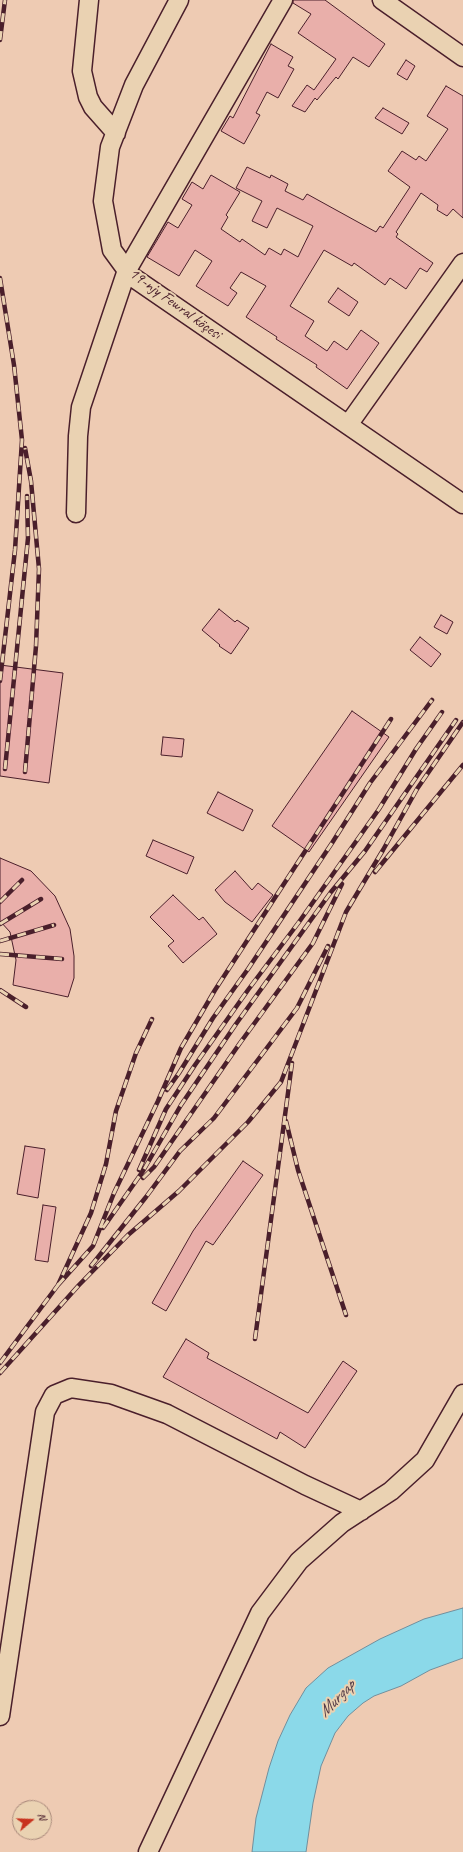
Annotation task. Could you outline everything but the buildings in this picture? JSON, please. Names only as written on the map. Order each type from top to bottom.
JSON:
[{"type":"street","points":[[89,0],[82,71],[88,97],[93,107],[116,133]]},
{"type":"street","name":"19-njy Fewral köçesi","points":[[179,0],[134,85],[110,147],[103,201],[112,250],[132,276],[463,504]]},
{"type":"street","points":[[76,513],[78,436],[81,407],[127,270],[283,0]]},
{"type":"street","points":[[382,0],[463,57]]},
{"type":"street","points":[[348,425],[463,263]]},
{"type":"street","points":[[0,1716],[45,1412],[54,1395],[71,1388],[111,1394],[167,1414],[305,1485],[361,1511]]},
{"type":"street","points":[[148,1852],[260,1613],[299,1561],[342,1523],[391,1491],[425,1460],[463,1394]]},
{"type":"water","name":"Murgap","points":[[463,1608],[463,1658],[430,1670],[401,1686],[374,1696],[348,1716],[335,1733],[321,1766],[313,1803],[306,1852],[252,1852],[256,1818],[269,1768],[278,1741],[290,1715],[306,1688],[328,1668],[380,1639],[424,1619]]},
{"type":"railway","points":[[0,40],[5,0]]},
{"type":"railway","points":[[0,278],[14,365],[22,440],[15,550],[0,681]]},
{"type":"railway","points":[[25,448],[31,481],[39,569],[36,646],[25,772]]},
{"type":"railway","points":[[5,769],[28,538],[27,496]]},
{"type":"railway","points":[[167,1090],[213,1018],[248,969],[332,843],[370,783],[432,700]]},
{"type":"railway","points":[[139,1170],[166,1109],[195,1065],[379,809],[416,749],[442,712]]},
{"type":"railway","points":[[58,1285],[93,1246],[114,1193],[158,1101],[181,1048],[215,990],[391,719]]},
{"type":"railway","points":[[103,1228],[143,1171],[181,1105],[236,1024],[331,892],[365,851],[456,720]]},
{"type":"railway","points":[[0,1373],[79,1285],[128,1235],[179,1191],[248,1122],[281,1082],[346,912],[417,789],[463,722]]},
{"type":"railway","points":[[375,872],[463,765]]},
{"type":"railway","points":[[0,902],[22,880]]},
{"type":"railway","points":[[143,1178],[154,1167],[240,1043],[313,943],[342,884]]},
{"type":"railway","points":[[0,924],[41,899]]},
{"type":"railway","points":[[0,941],[54,925]]},
{"type":"railway","points":[[91,1266],[146,1197],[180,1151],[214,1118],[297,1008],[328,946]]},
{"type":"railway","points":[[0,954],[62,959]]},
{"type":"railway","points":[[0,990],[26,1007]]},
{"type":"railway","points":[[0,1363],[58,1285],[91,1213],[106,1164],[116,1111],[136,1053],[152,1019]]},
{"type":"railway","points":[[255,1339],[292,1063]]},
{"type":"railway","points":[[286,1121],[298,1170],[346,1315]]}]
